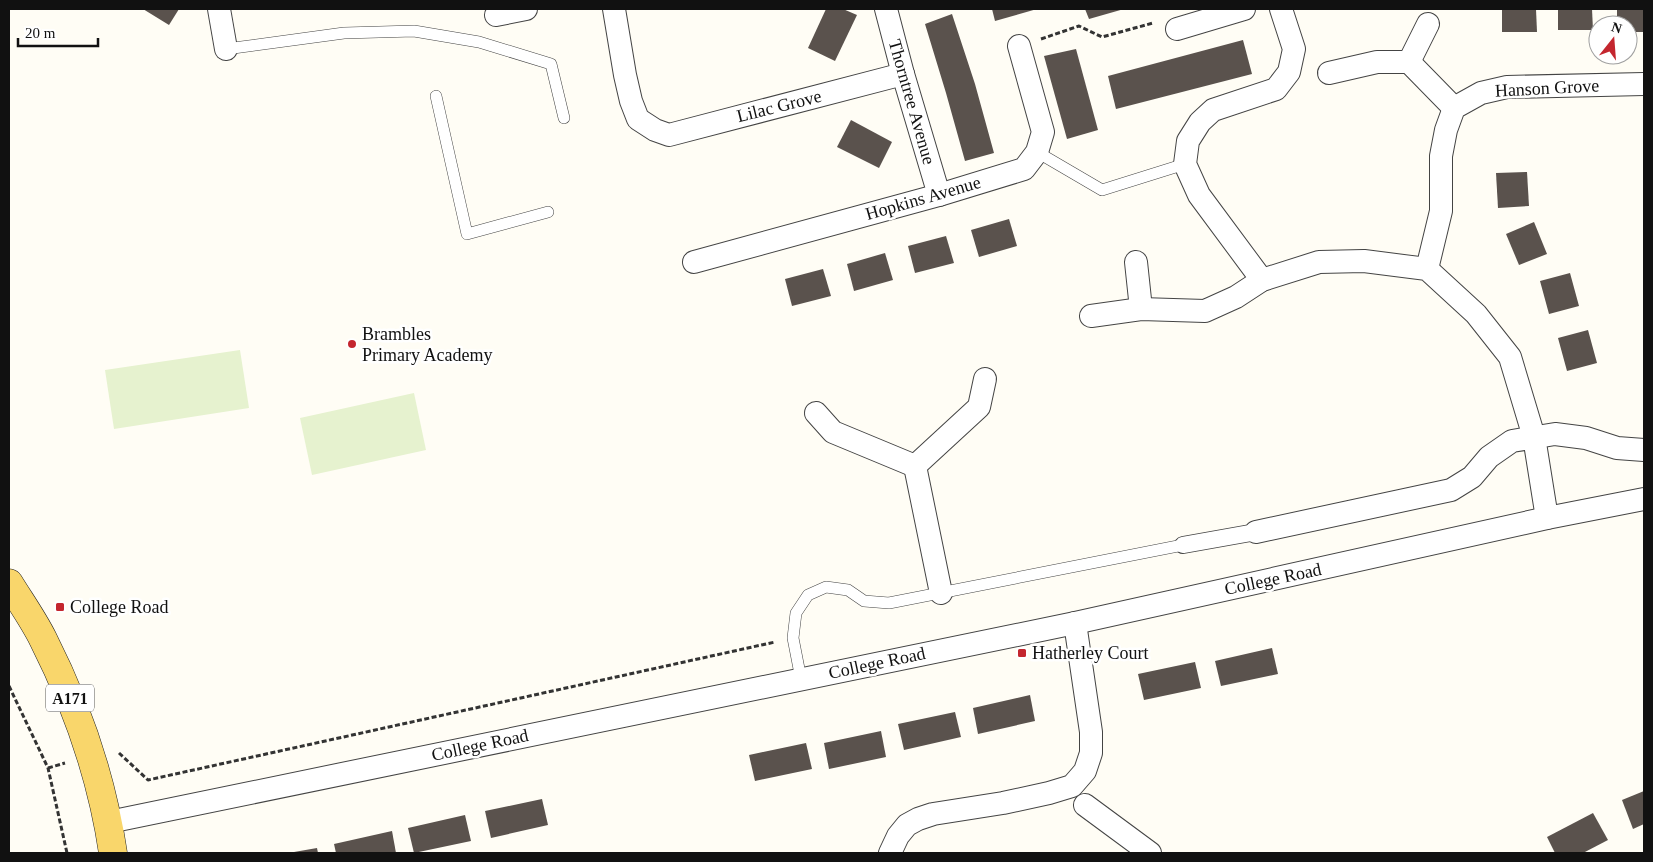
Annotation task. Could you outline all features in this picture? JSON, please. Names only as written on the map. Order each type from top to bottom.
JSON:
[{"type":"main road","name":"A171","points":[[9,583],[46,646],[69,694],[91,756],[109,822],[113,853]]},
{"type":"street","points":[[219,9],[226,49]]},
{"type":"street","points":[[496,15],[526,9]]},
{"type":"street","name":"Lilac Grove","points":[[614,9],[631,101],[638,119],[655,130],[669,135],[903,74]]},
{"type":"street","name":"Thorntree Avenue","points":[[886,9],[939,195]]},
{"type":"street","points":[[1177,29],[1244,9]]},
{"type":"street","points":[[1262,280],[1199,195],[1185,164],[1188,141],[1200,122],[1213,110],[1276,89],[1288,72],[1294,49],[1281,9]]},
{"type":"street","points":[[1409,62],[1428,24]]},
{"type":"street","points":[[1019,46],[1043,132],[1037,152]]},
{"type":"street","points":[[1329,74],[1377,62],[1409,62],[1454,108],[1446,130],[1441,156],[1441,212],[1427,269]]},
{"type":"street","name":"Hanson Grove","points":[[1454,108],[1481,93],[1507,87],[1644,84]]},
{"type":"street","name":"Hopkins Avenue","points":[[694,262],[939,195],[1024,169],[1037,152]]},
{"type":"street","points":[[1091,316],[1141,309],[1205,311],[1236,297],[1262,280],[1318,262],[1364,261],[1427,269],[1476,314],[1510,358],[1534,437],[1547,518]]},
{"type":"street","points":[[1136,262],[1141,309]]},
{"type":"street","points":[[914,466],[979,407],[985,379]]},
{"type":"street","points":[[816,413],[833,432],[914,466]]},
{"type":"street","points":[[1184,545],[1256,532],[1451,490],[1472,477],[1489,457],[1512,441],[1555,434],[1586,438],[1617,448],[1644,450]]},
{"type":"street","points":[[914,466],[941,592]]},
{"type":"street","name":"College Road","points":[[109,822],[1075,623],[1547,518],[1644,499]]},
{"type":"street","points":[[890,853],[898,836],[907,825],[918,819],[933,814],[1003,803],[1049,793],[1072,786],[1085,771],[1091,753],[1091,732],[1075,623]]},
{"type":"street","points":[[1085,806],[1150,853]]},
{"type":"lane","points":[[226,49],[344,33],[414,31],[479,42],[551,64],[564,118]]},
{"type":"lane","points":[[436,96],[467,234],[548,212]]},
{"type":"lane","points":[[1037,152],[1102,190],[1185,164]]},
{"type":"lane","points":[[802,678],[792,638],[796,613],[808,595],[826,587],[848,590],[864,601],[889,603],[1184,545]]},
{"type":"path","points":[[1019,46],[1078,26],[1102,37],[1174,18],[1177,29]]},
{"type":"path","points":[[91,756],[116,750],[148,780],[792,638]]},
{"type":"path","points":[[9,686],[48,768],[67,853]]},
{"type":"green space","points":[[240,350],[249,408],[114,429],[105,370]]},
{"type":"green space","points":[[414,393],[426,450],[312,475],[300,418]]},
{"type":"building","points":[[143,9],[179,9],[169,25]]},
{"type":"building","points":[[826,9],[843,9],[857,15],[835,61],[808,48]]},
{"type":"building","points":[[992,9],[1037,9],[995,21]]},
{"type":"building","points":[[1085,9],[1124,9],[1089,19]]},
{"type":"building","points":[[1502,9],[1536,9],[1537,32],[1502,32]]},
{"type":"building","points":[[1558,9],[1592,9],[1592,15],[1588,15],[1588,30],[1558,30]]},
{"type":"building","points":[[1617,9],[1644,9],[1644,32],[1638,32],[1638,15],[1617,15]]},
{"type":"building","points":[[952,14],[975,84],[994,153],[965,161],[925,24]]},
{"type":"building","points":[[1243,40],[1252,74],[1116,109],[1108,76]]},
{"type":"building","points":[[1076,49],[1098,130],[1067,139],[1044,56]]},
{"type":"building","points":[[851,120],[892,142],[879,168],[837,147]]},
{"type":"building","points":[[1527,172],[1529,206],[1498,208],[1496,173]]},
{"type":"building","points":[[1009,219],[1017,246],[979,257],[971,230]]},
{"type":"building","points":[[1534,222],[1547,254],[1519,265],[1506,234]]},
{"type":"building","points":[[946,236],[954,263],[915,273],[908,246]]},
{"type":"building","points":[[885,253],[893,280],[854,291],[847,264]]},
{"type":"building","points":[[823,269],[831,296],[792,306],[785,279]]},
{"type":"building","points":[[1570,273],[1579,306],[1549,314],[1540,281]]},
{"type":"building","points":[[1588,330],[1597,363],[1567,371],[1558,338]]},
{"type":"building","points":[[1272,648],[1278,674],[1221,686],[1215,661]]},
{"type":"building","points":[[1195,662],[1201,688],[1144,700],[1138,674]]},
{"type":"building","points":[[1030,695],[1035,721],[978,734],[973,708]]},
{"type":"building","points":[[955,712],[961,737],[904,750],[898,724]]},
{"type":"building","points":[[881,731],[886,757],[829,769],[824,743]]},
{"type":"building","points":[[806,743],[812,769],[755,781],[749,755]]},
{"type":"building","points":[[1644,791],[1644,824],[1633,829],[1622,800]]},
{"type":"building","points":[[542,799],[548,825],[491,838],[485,811]]},
{"type":"building","points":[[1593,813],[1608,840],[1583,853],[1555,853],[1547,837]]},
{"type":"building","points":[[465,815],[471,841],[414,853],[408,828]]},
{"type":"building","points":[[392,831],[396,853],[336,853],[334,844]]},
{"type":"building","points":[[317,848],[318,853],[294,853],[294,852]]},
{"type":"place","name":"Brambles Primary Academy","points":[[352,344]]},
{"type":"place","name":"College Road","points":[[60,607]]},
{"type":"place","name":"Hatherley Court","points":[[1022,653]]}]
